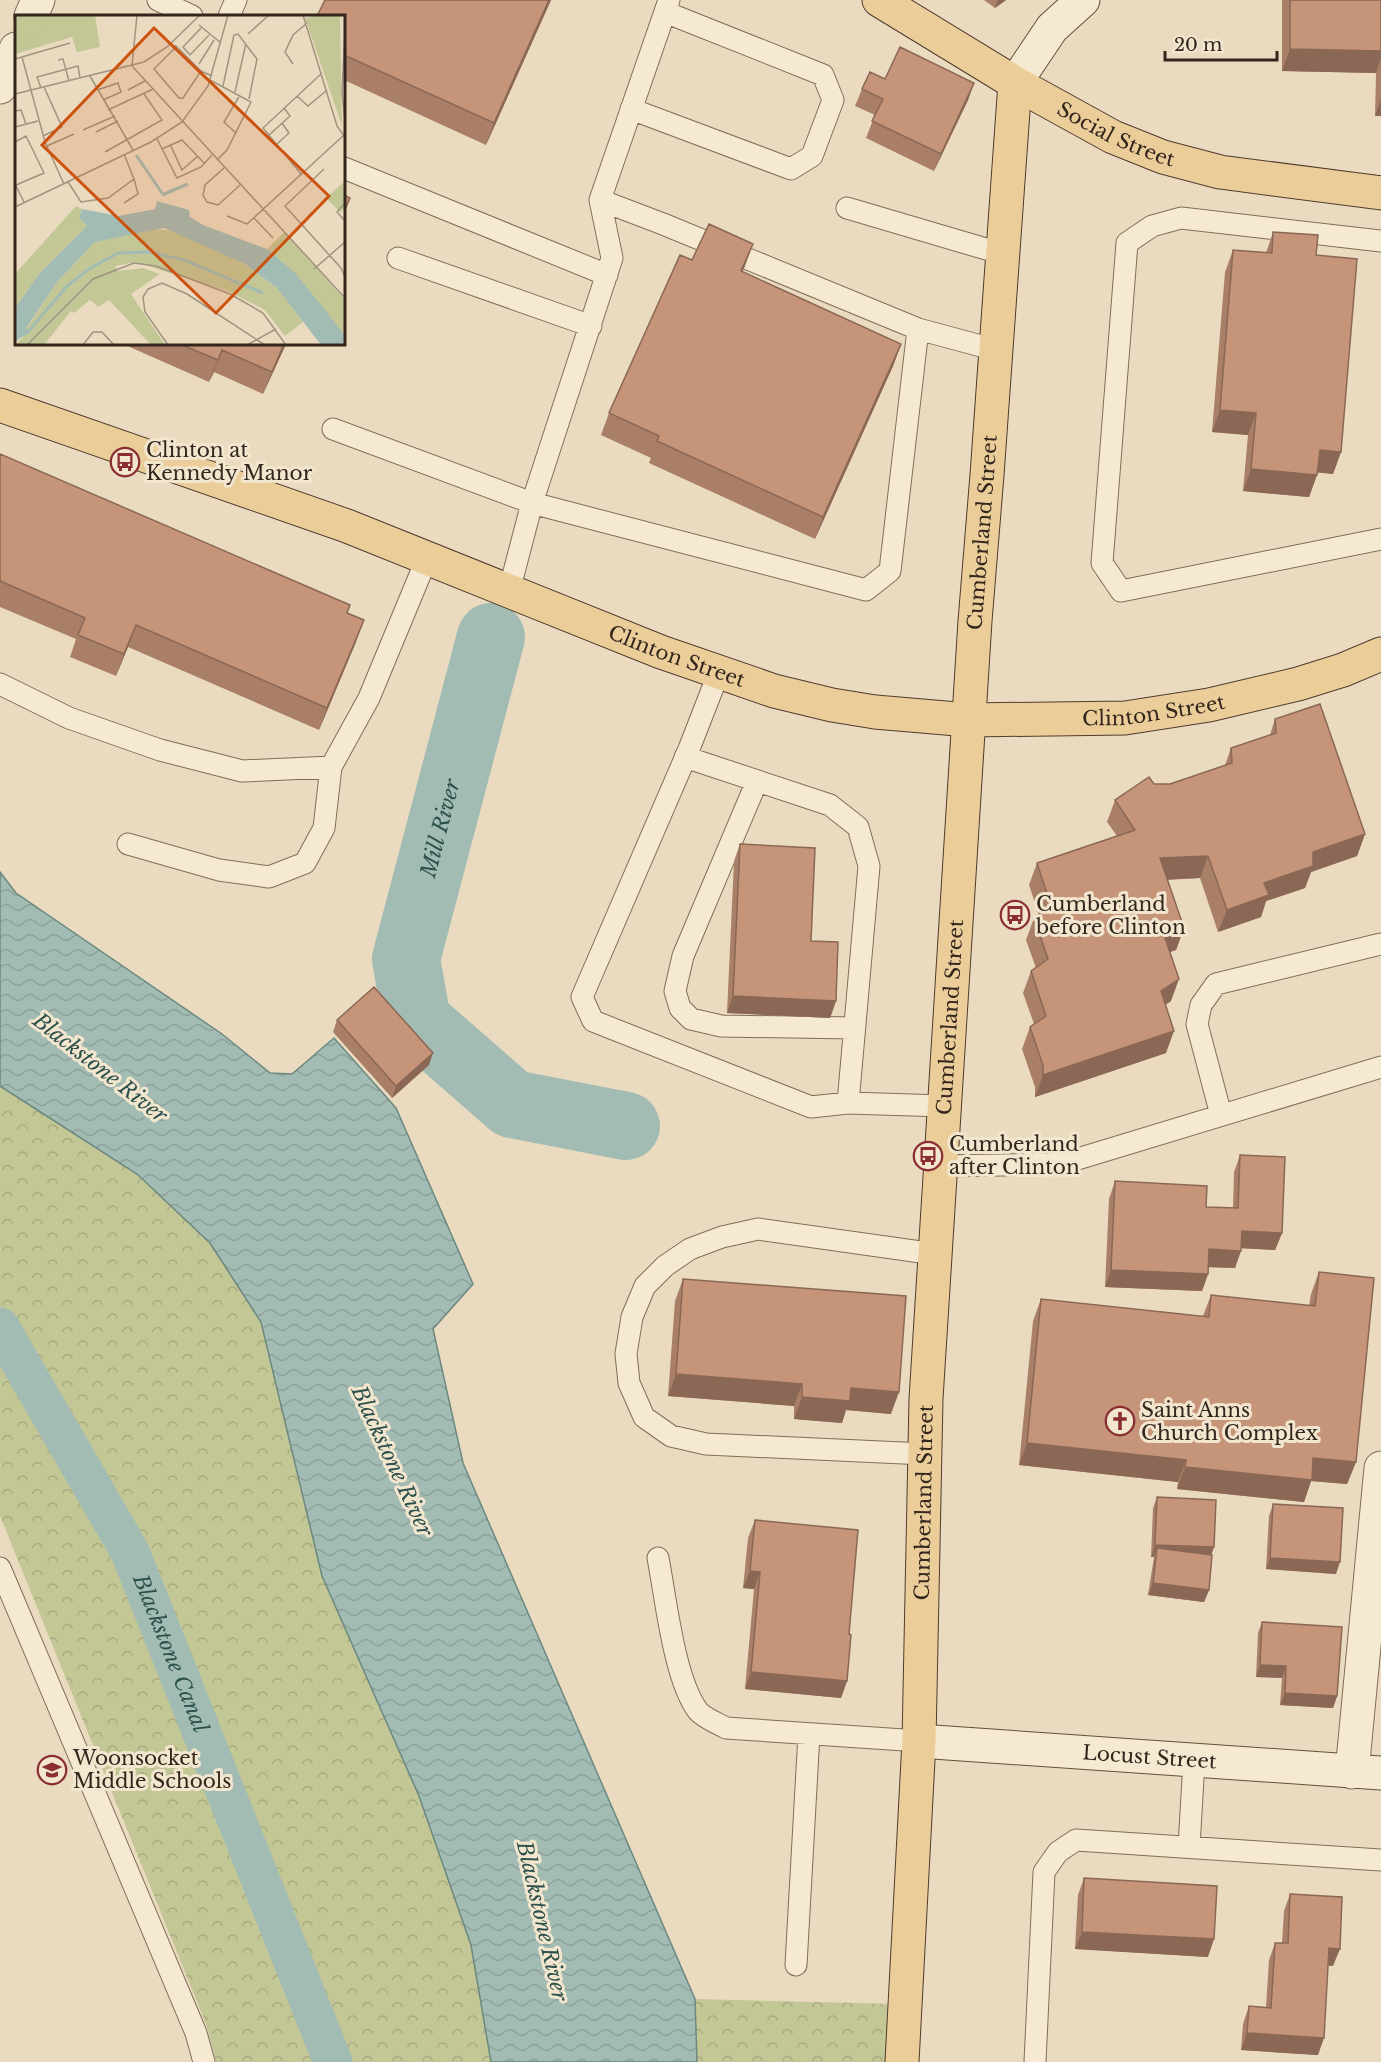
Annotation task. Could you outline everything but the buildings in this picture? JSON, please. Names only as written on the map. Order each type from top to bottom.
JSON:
[{"type":"main road","name":"Social Street","points":[[879,0],[1015,83],[1113,137],[1163,157],[1220,172],[1381,193]]},
{"type":"main road","name":"Cumberland Street","points":[[902,2062],[919,1741],[926,1399],[969,720],[1015,83]]},
{"type":"main road","name":"Clinton Street","points":[[0,405],[347,526],[661,652],[774,691],[831,705],[875,712],[969,720],[1125,718],[1209,705],[1298,684],[1343,670],[1381,654]]},
{"type":"street","points":[[31,15],[38,0]]},
{"type":"street","points":[[1015,83],[1052,28],[1083,0]]},
{"type":"street","points":[[1366,1773],[1381,1468]]},
{"type":"street","name":"Locust Street","points":[[919,1741],[1366,1773]]},
{"type":"lane","points":[[158,0],[190,15]]},
{"type":"lane","points":[[229,15],[236,0]]},
{"type":"lane","points":[[509,591],[532,503],[612,258],[600,200],[631,110],[667,6],[823,75],[832,100],[812,156],[790,169],[631,110]]},
{"type":"lane","points":[[345,168],[607,275]]},
{"type":"lane","points":[[600,200],[911,326],[996,350]]},
{"type":"lane","points":[[847,208],[1003,254]]},
{"type":"lane","points":[[1381,241],[1180,218],[1152,226],[1127,243],[1102,563],[1121,591],[1381,539]]},
{"type":"lane","points":[[398,258],[591,326]]},
{"type":"lane","points":[[333,429],[532,503],[866,590],[890,571],[911,326]]},
{"type":"lane","points":[[128,844],[219,870],[269,877],[305,863],[324,828],[331,767],[369,699],[427,558]]},
{"type":"lane","points":[[719,672],[686,757],[582,997],[593,1022],[811,1107],[848,1103],[944,1106]]},
{"type":"lane","points":[[0,684],[69,718],[160,750],[242,771],[331,767]]},
{"type":"lane","points":[[686,757],[830,805],[858,827],[869,866],[848,1103]]},
{"type":"lane","points":[[757,781],[683,956],[675,991],[680,1008],[691,1019],[720,1026],[854,1028]]},
{"type":"lane","points":[[1221,1115],[1197,1024],[1200,1005],[1216,984],[1381,944]]},
{"type":"lane","points":[[940,1166],[1061,1164],[1381,1067]]},
{"type":"lane","points":[[924,1454],[706,1444],[671,1436],[644,1417],[629,1383],[626,1354],[632,1317],[645,1286],[665,1266],[690,1249],[722,1237],[758,1229],[935,1254]]},
{"type":"lane","points":[[658,1558],[679,1666],[687,1691],[700,1713],[726,1728],[919,1741]]},
{"type":"lane","points":[[0,1569],[196,2033],[204,2062]]},
{"type":"lane","points":[[796,1965],[809,1734]]},
{"type":"lane","points":[[1189,1847],[1194,1761]]},
{"type":"lane","points":[[1035,2062],[1044,1872],[1058,1852],[1076,1840],[1381,1860]]},
{"type":"green space","points":[[0,1086],[137,1174],[210,1243],[261,1322],[322,1576],[419,1796],[471,1945],[491,2062],[216,2062],[206,2024],[0,1516]]},
{"type":"green space","points":[[695,1999],[898,2004],[895,2062],[697,2062]]},
{"type":"water","name":"Blackstone River","points":[[0,872],[16,893],[222,1034],[270,1073],[292,1074],[334,1038],[396,1108],[473,1284],[433,1329],[463,1463],[695,1999],[697,2062],[491,2062],[471,1945],[419,1796],[322,1576],[261,1322],[210,1243],[137,1174],[0,1086]]},
{"type":"waterway","name":"Mill River","points":[[417,1021],[406,959],[491,637]]},
{"type":"waterway","points":[[401,1032],[417,1021],[512,1104],[626,1126]]},
{"type":"waterway","name":"Blackstone Canal","points":[[0,1327],[130,1552],[333,2062]]},
{"type":"place","name":"Clinton at Kennedy Manor","points":[[125,462]]},
{"type":"place","name":"Cumberland before Clinton","points":[[1015,915]]},
{"type":"place","name":"Cumberland after Clinton","points":[[928,1156]]},
{"type":"place","name":"Saint Anns Church Complex","points":[[1120,1421]]},
{"type":"place","name":"Woonsocket Middle Schools","points":[[52,1770]]}]
